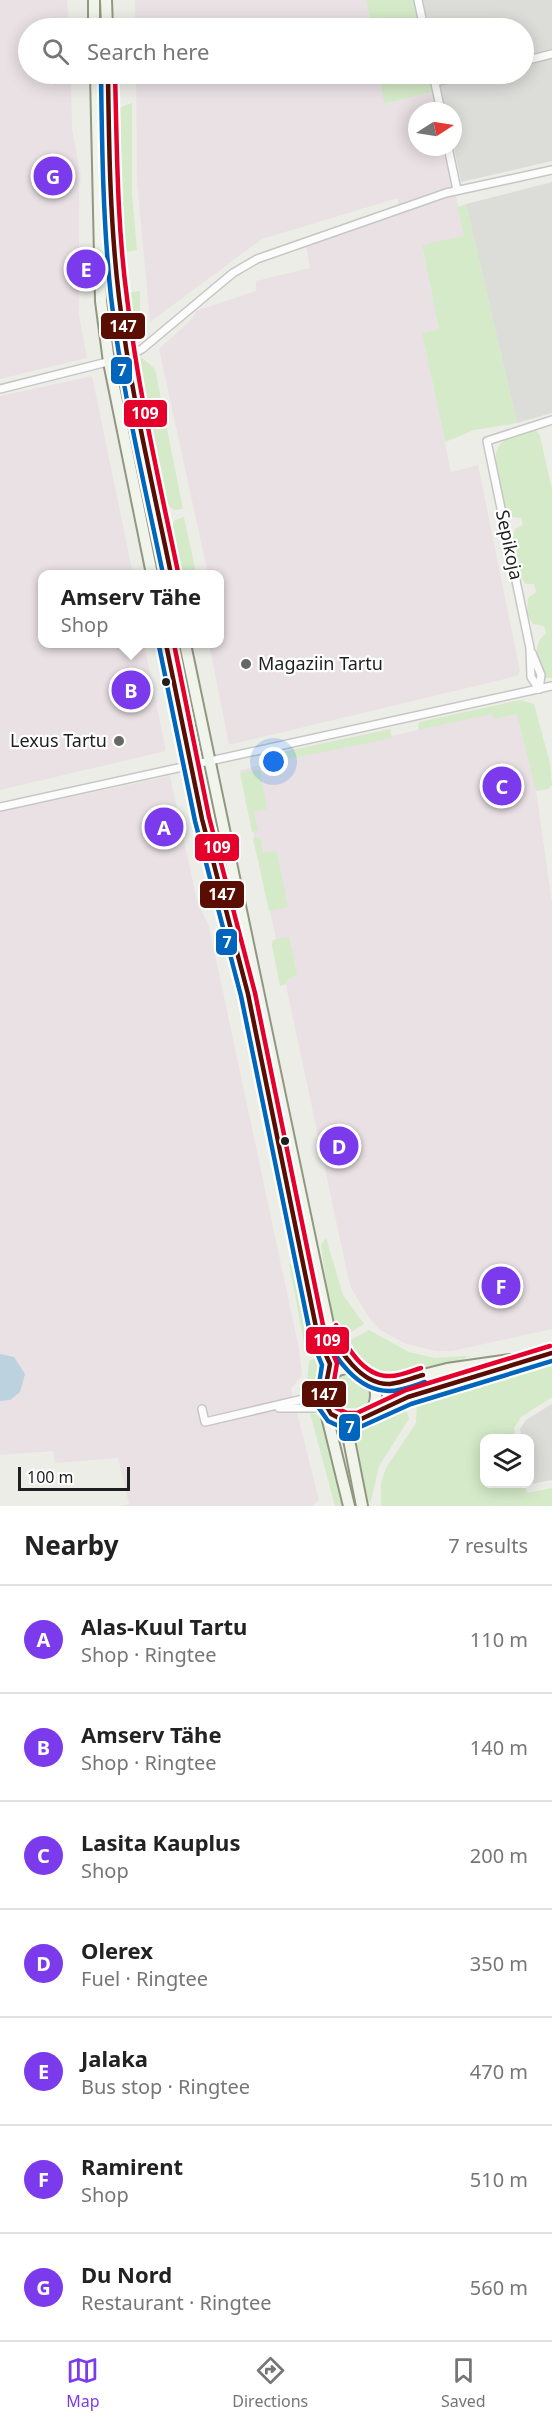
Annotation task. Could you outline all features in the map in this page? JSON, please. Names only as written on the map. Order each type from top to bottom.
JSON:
[{"type":"main road","points":[[94,0],[94,18]]},
{"type":"main road","points":[[106,0],[107,18]]},
{"type":"main road","points":[[96,84],[101,301],[109,362],[151,570]]},
{"type":"main road","points":[[108,84],[111,222],[127,357],[170,570]]},
{"type":"main road","points":[[167,648],[191,764],[250,1006],[316,1326],[330,1364],[323,1400],[349,1506]]},
{"type":"main road","points":[[186,648],[329,1329],[337,1345],[372,1381],[387,1384],[447,1369],[547,1354]]},
{"type":"main road","points":[[325,1408],[337,1419],[354,1421],[408,1397],[547,1354]]},
{"type":"main road","points":[[326,1382],[342,1369],[359,1370]]},
{"type":"main road","points":[[369,1413],[376,1398],[372,1381]]},
{"type":"main road","points":[[354,1421],[349,1440],[362,1506]]},
{"type":"street","points":[[418,0],[421,18]]},
{"type":"street","points":[[534,58],[552,54]]},
{"type":"street","points":[[435,84],[439,102]]},
{"type":"street","points":[[450,156],[457,189]]},
{"type":"street","points":[[0,389],[127,357],[142,349],[233,273],[256,260],[457,189],[552,170]]},
{"type":"street","name":"Sepikoja","points":[[538,689],[531,677],[530,648],[487,441],[552,420]]},
{"type":"street","points":[[0,807],[552,686]]},
{"type":"street","points":[[202,1409],[205,1422],[271,1408],[303,1399],[326,1382]]},
{"type":"street","points":[[271,1408],[325,1408]]},
{"type":"shaded area","points":[[0,0],[67,0],[68,18],[18,18],[18,84],[71,84],[72,128],[79,167],[79,315],[87,358],[0,379]]},
{"type":"shaded area","points":[[135,0],[366,0],[370,18],[135,18]]},
{"type":"shaded area","points":[[423,0],[552,0],[552,161],[461,182],[456,156],[462,156],[462,102],[444,102],[440,84],[534,84],[534,18],[427,18]]},
{"type":"shaded area","points":[[136,84],[381,84],[384,104],[432,92],[434,102],[408,102],[408,156],[447,156],[465,236],[422,246],[439,329],[422,333],[451,472],[478,465],[520,671],[517,676],[229,745],[210,648],[224,648],[224,570],[207,570],[159,349],[192,319],[196,311],[256,291],[256,281],[310,268],[306,246],[398,215],[398,198],[262,239],[150,322],[137,181]]},
{"type":"shaded area","points":[[552,182],[552,413],[517,423],[466,204]]},
{"type":"shaded area","points":[[92,376],[132,570],[38,570],[38,648],[145,648],[166,751],[0,790],[0,396]]},
{"type":"shaded area","points":[[493,713],[496,719],[518,714],[536,791],[552,903],[552,1329],[452,1351],[436,1351],[406,1344],[380,1330],[369,1318],[350,1286],[240,770]]},
{"type":"shaded area","points":[[170,776],[197,901],[209,926],[299,1349],[302,1375],[291,1389],[319,1500],[312,1506],[121,1506],[129,1504],[118,1458],[55,1463],[53,1451],[0,1455],[0,812]]},
{"type":"shaded area","points":[[552,1404],[552,1480],[534,1483],[534,1434],[521,1434],[520,1429],[526,1420]]},
{"type":"green space","points":[[366,0],[414,0],[418,18],[370,18]]},
{"type":"green space","points":[[381,84],[431,84],[432,92],[384,104]]},
{"type":"green space","points":[[132,103],[132,194],[137,250],[127,252],[122,237],[118,114],[121,107]]},
{"type":"green space","points":[[466,204],[517,423],[474,430],[445,442],[422,333],[439,329],[422,245],[464,236],[458,207]]},
{"type":"green space","points":[[140,291],[140,328],[133,332],[130,292]]},
{"type":"green space","points":[[141,357],[155,369],[183,509],[175,510],[167,505],[138,364]]},
{"type":"green space","points":[[536,430],[540,436],[552,489],[552,678],[546,678],[537,654],[538,643],[546,633],[544,626],[533,624],[527,614],[528,598],[536,592],[534,584],[526,584],[522,579],[515,558],[513,535],[515,529],[523,525],[521,518],[512,517],[506,510],[496,468],[498,447],[505,440]]},
{"type":"green space","points":[[184,517],[195,570],[180,570],[171,527],[175,520]]},
{"type":"green space","points":[[520,700],[534,704],[550,763],[552,785],[548,789],[536,791],[517,714],[495,719],[492,714],[418,730],[419,722]]},
{"type":"green space","points":[[390,729],[392,738],[284,760],[282,752]]},
{"type":"green space","points":[[260,771],[267,809],[254,812],[258,830],[252,832],[240,773]]},
{"type":"green space","points":[[260,837],[263,853],[276,851],[288,907],[269,911],[253,838]]},
{"type":"green space","points":[[289,937],[297,975],[280,986],[272,945],[273,940]]},
{"type":"green space","points":[[326,1238],[343,1295],[364,1324],[339,1340],[331,1315],[321,1245]]},
{"type":"green space","points":[[289,1263],[298,1270],[319,1351],[309,1355],[306,1353]]},
{"type":"green space","points":[[369,1330],[409,1352],[435,1358],[467,1356],[463,1360],[397,1377],[386,1377],[356,1360],[343,1344]]},
{"type":"green space","points":[[321,1355],[323,1372],[315,1386],[306,1394],[309,1361]]},
{"type":"green space","points":[[552,1364],[552,1397],[521,1417],[514,1428],[515,1434],[480,1434],[480,1488],[526,1488],[527,1493],[552,1488],[552,1506],[381,1506],[381,1483],[386,1468],[416,1423],[417,1403],[473,1384]]},
{"type":"green space","points":[[349,1374],[363,1380],[369,1394],[363,1408],[349,1414],[335,1408],[329,1394],[335,1380]]},
{"type":"green space","points":[[398,1405],[406,1408],[409,1419],[379,1466],[371,1501],[366,1503],[354,1436],[367,1421]]},
{"type":"green space","points":[[310,1413],[318,1415],[323,1424],[343,1506],[335,1506]]},
{"type":"water","points":[[0,1354],[14,1357],[25,1374],[20,1392],[10,1400],[0,1401]]},
{"type":"transit line","name":"7","points":[[101,84],[102,158],[111,297],[127,402],[162,570]]},
{"type":"transit line","name":"147","points":[[108,84],[112,213],[119,297],[135,401],[170,570]]},
{"type":"transit line","name":"109","points":[[115,84],[119,214],[127,298],[143,401],[178,570]]},
{"type":"transit line","name":"7","points":[[159,648],[195,821],[241,996],[311,1338],[322,1365],[316,1404],[328,1421],[343,1428],[360,1427],[411,1404],[552,1361]]},
{"type":"transit line","name":"147","points":[[167,648],[202,819],[248,994],[318,1337],[330,1364],[323,1400],[331,1414],[345,1421],[359,1420],[408,1397],[552,1353]]},
{"type":"transit line","name":"109","points":[[175,648],[209,817],[255,993],[325,1335],[337,1363],[331,1399],[336,1408],[347,1413],[357,1413],[406,1390],[550,1346]]},
{"type":"transit line","name":"109","points":[[336,1325],[356,1358],[371,1371],[379,1375],[392,1376],[421,1368]]},
{"type":"transit line","name":"147","points":[[329,1328],[352,1365],[370,1379],[390,1384],[423,1375]]},
{"type":"transit line","name":"7","points":[[322,1331],[348,1371],[367,1385],[394,1391],[425,1382]]},
{"type":"place","name":"Du Nord","points":[[53,176]]},
{"type":"place","name":"Jalaka","points":[[86,269]]},
{"type":"place","name":"Magaziin Tartu","points":[[246,664]]},
{"type":"place","name":"Amserv Tähe","points":[[131,690]]},
{"type":"place","name":"Lexus Tartu","points":[[119,741]]},
{"type":"place","name":"Lasita Kauplus","points":[[502,786]]},
{"type":"place","name":"Alas-Kuul Tartu","points":[[164,827]]},
{"type":"place","name":"Olerex","points":[[339,1146]]},
{"type":"place","name":"Ramirent","points":[[501,1286]]}]
